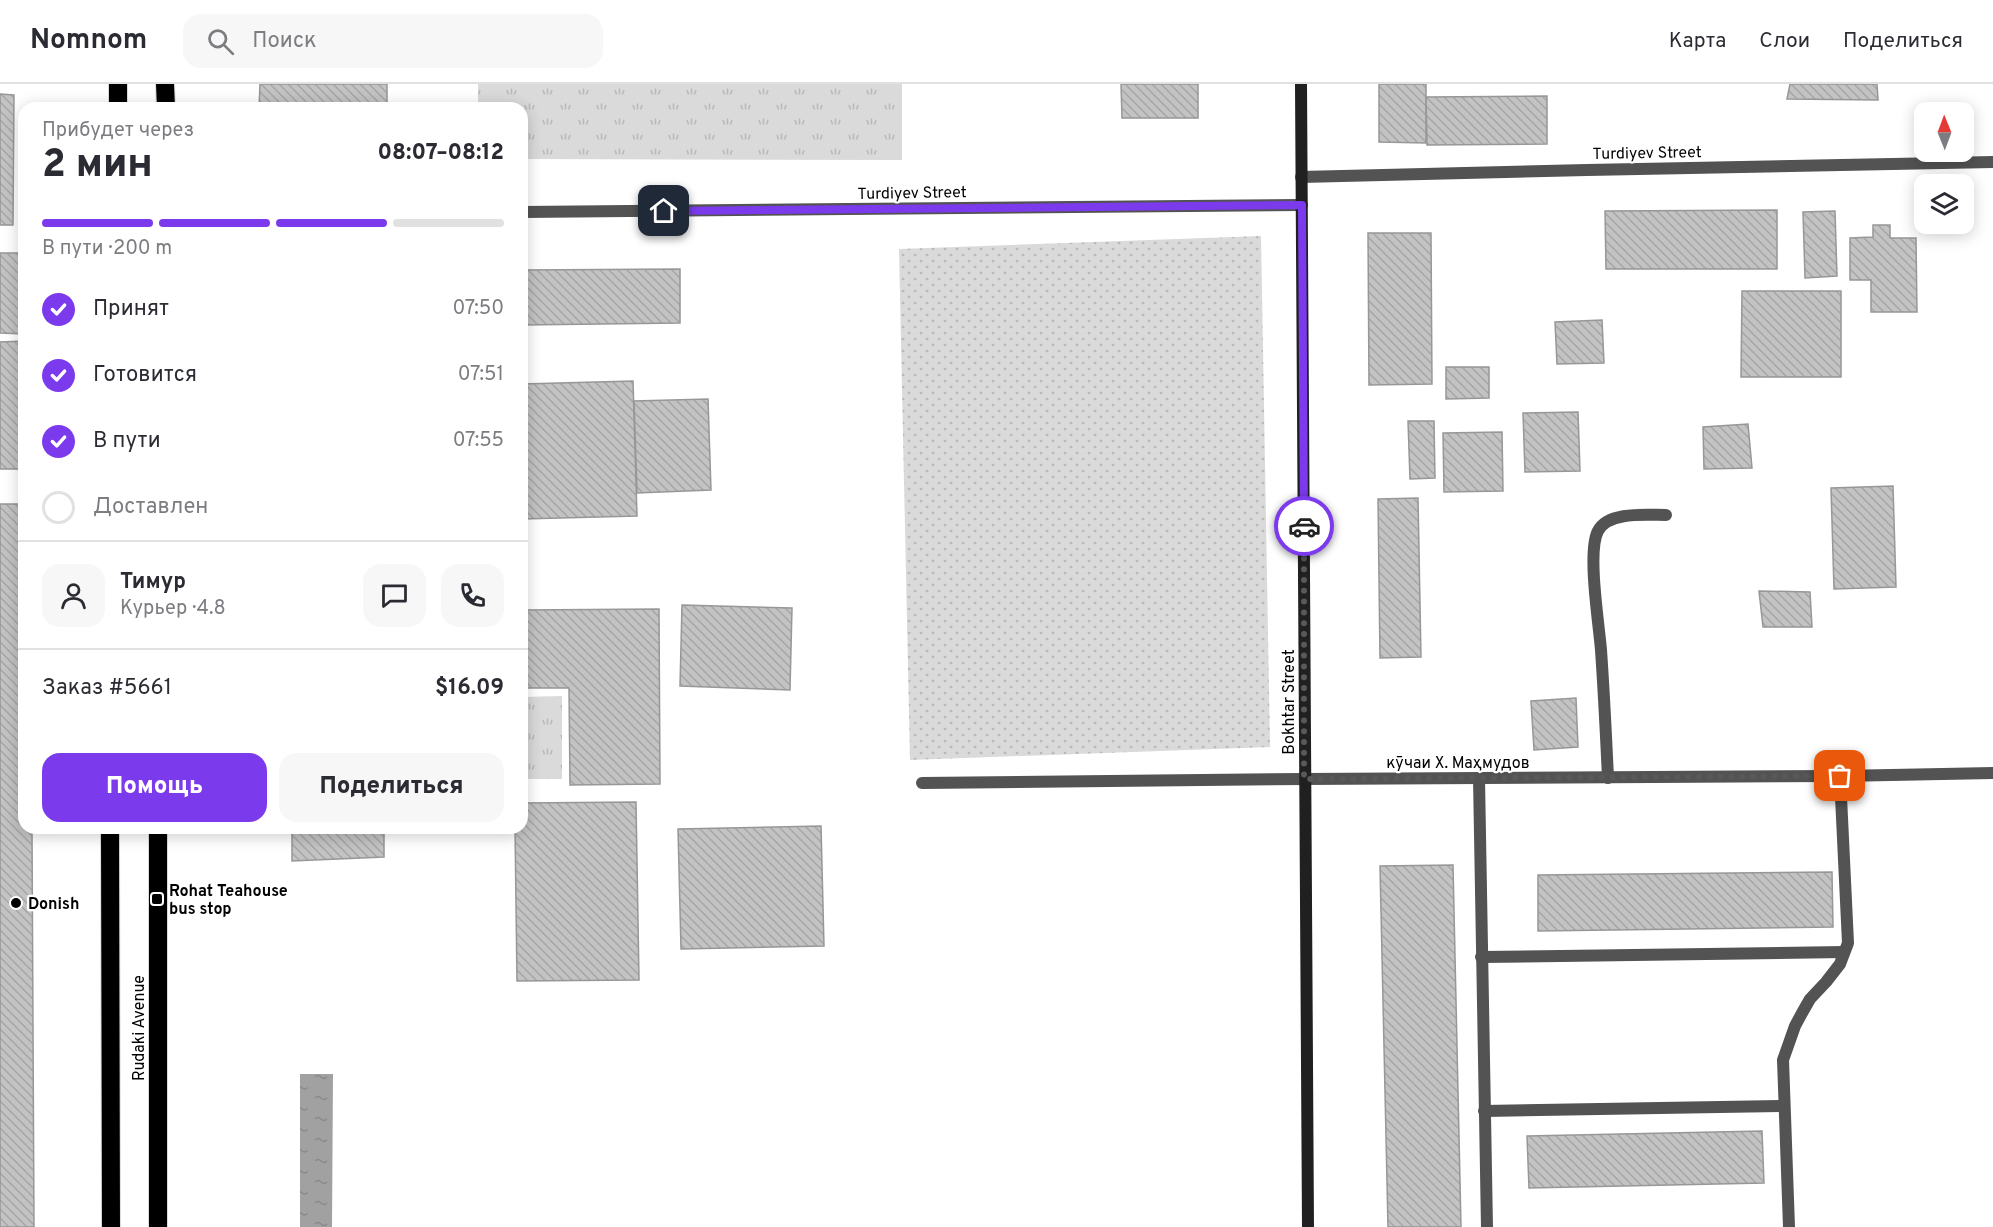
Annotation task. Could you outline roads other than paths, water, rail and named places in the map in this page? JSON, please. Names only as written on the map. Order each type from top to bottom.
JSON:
[{"type":"highway","points":[[118,84],[118,102]]},
{"type":"highway","points":[[165,84],[166,102]]},
{"type":"highway","name":"Rudaki Avenue","points":[[110,834],[111,1227]]},
{"type":"highway","name":"Rudaki Avenue","points":[[158,834],[158,1227]]},
{"type":"street","name":"Bokhtar Street","points":[[1300,84],[1308,1227]]},
{"type":"street","name":"Turdiyev Street","points":[[1301,177],[1993,162]]},
{"type":"street","name":"Turdiyev Street","points":[[528,212],[1302,205]]},
{"type":"street","points":[[1608,778],[1593,559],[1595,543],[1598,531],[1605,523],[1620,517],[1666,515]]},
{"type":"street","name":"кӯчаи Х. Маҳмудов","points":[[922,783],[1993,773]]},
{"type":"street","points":[[1789,1227],[1783,1060],[1795,1026],[1810,999],[1840,964],[1848,943],[1840,776]]},
{"type":"street","points":[[1479,778],[1487,1227]]},
{"type":"street","points":[[1481,957],[1844,952]]},
{"type":"street","points":[[1484,1111],[1783,1106]]},
{"type":"water","points":[[300,1074],[333,1074],[332,1227],[300,1227]]},
{"type":"place","name":"Rohat Teahouse bus stop","points":[[157,899]]},
{"type":"place","name":"Donish","points":[[16,903]]}]
